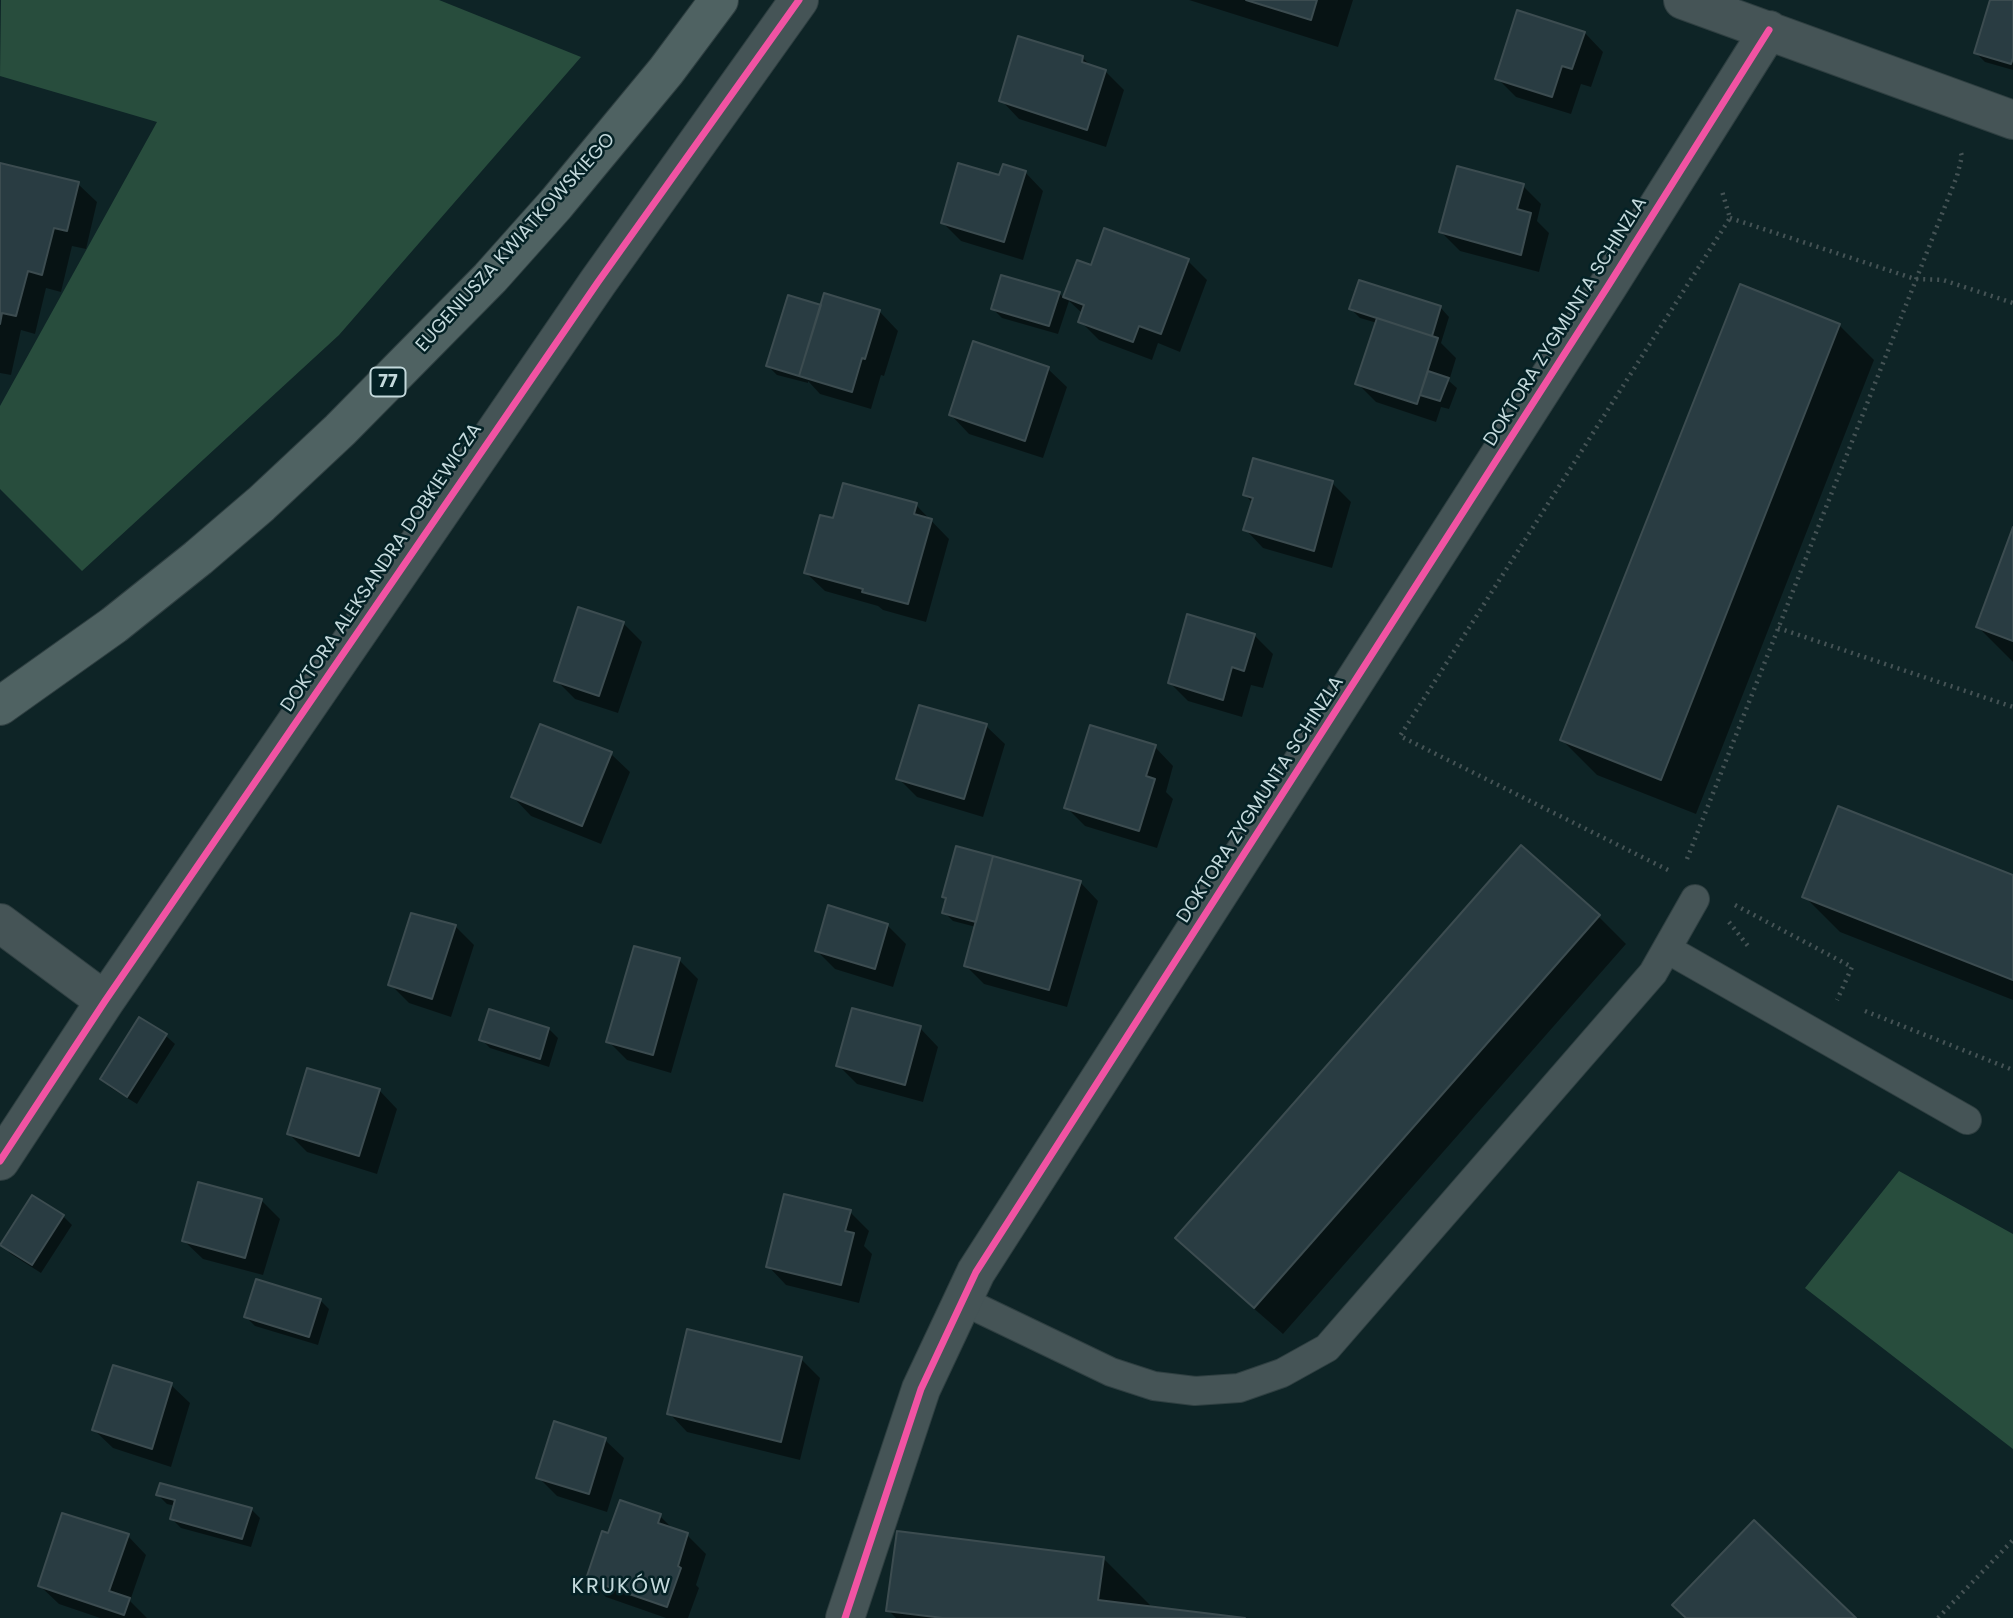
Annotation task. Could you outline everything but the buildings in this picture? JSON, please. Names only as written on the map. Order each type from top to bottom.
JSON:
[{"type":"main road","name":"EUGENIUSZA KWIATKOWSKIEGO","points":[[0,706],[114,625],[198,558],[261,504],[348,422],[490,278],[556,204],[666,71],[719,0]]},
{"type":"street","name":"DOKTORA ALEKSANDRA DOBKIEWICZA","points":[[0,1161],[105,1000],[598,282],[799,0]]},
{"type":"street","points":[[1683,0],[2013,120]]},
{"type":"street","name":"DOKTORA ZYGMUNTA SCHINZLA","points":[[845,1618],[921,1389],[976,1272],[1601,298],[1769,30]]},
{"type":"street","points":[[0,923],[105,1000]]},
{"type":"lane","points":[[963,1301],[1111,1372],[1154,1386],[1195,1391],[1239,1388],[1282,1373],[1327,1348],[1653,973],[1695,899]]},
{"type":"lane","points":[[1667,949],[1966,1120]]},
{"type":"path","points":[[1685,864],[1957,176],[1962,156],[1959,146]]},
{"type":"path","points":[[1400,736],[1730,218],[1720,185]]},
{"type":"path","points":[[1730,218],[1915,279],[1943,280],[2013,303]]},
{"type":"path","points":[[1778,628],[2013,707]]},
{"type":"path","points":[[1724,899],[1852,967],[1836,1000]]},
{"type":"path","points":[[1938,1618],[2013,1540]]},
{"type":"green space","points":[[1,0],[439,0],[581,57],[339,335],[82,571],[0,489],[0,406],[157,122],[0,76]]},
{"type":"green space","points":[[1899,1171],[2013,1234],[2013,1449],[1805,1288]]},
{"type":"cycle path","points":[[0,1161],[105,1001],[598,282],[799,0]]},
{"type":"cycle path","points":[[845,1618],[921,1389],[976,1272],[1769,30]]},
{"type":"district","name":"KRUKÓW","points":[[622,1588]]}]
